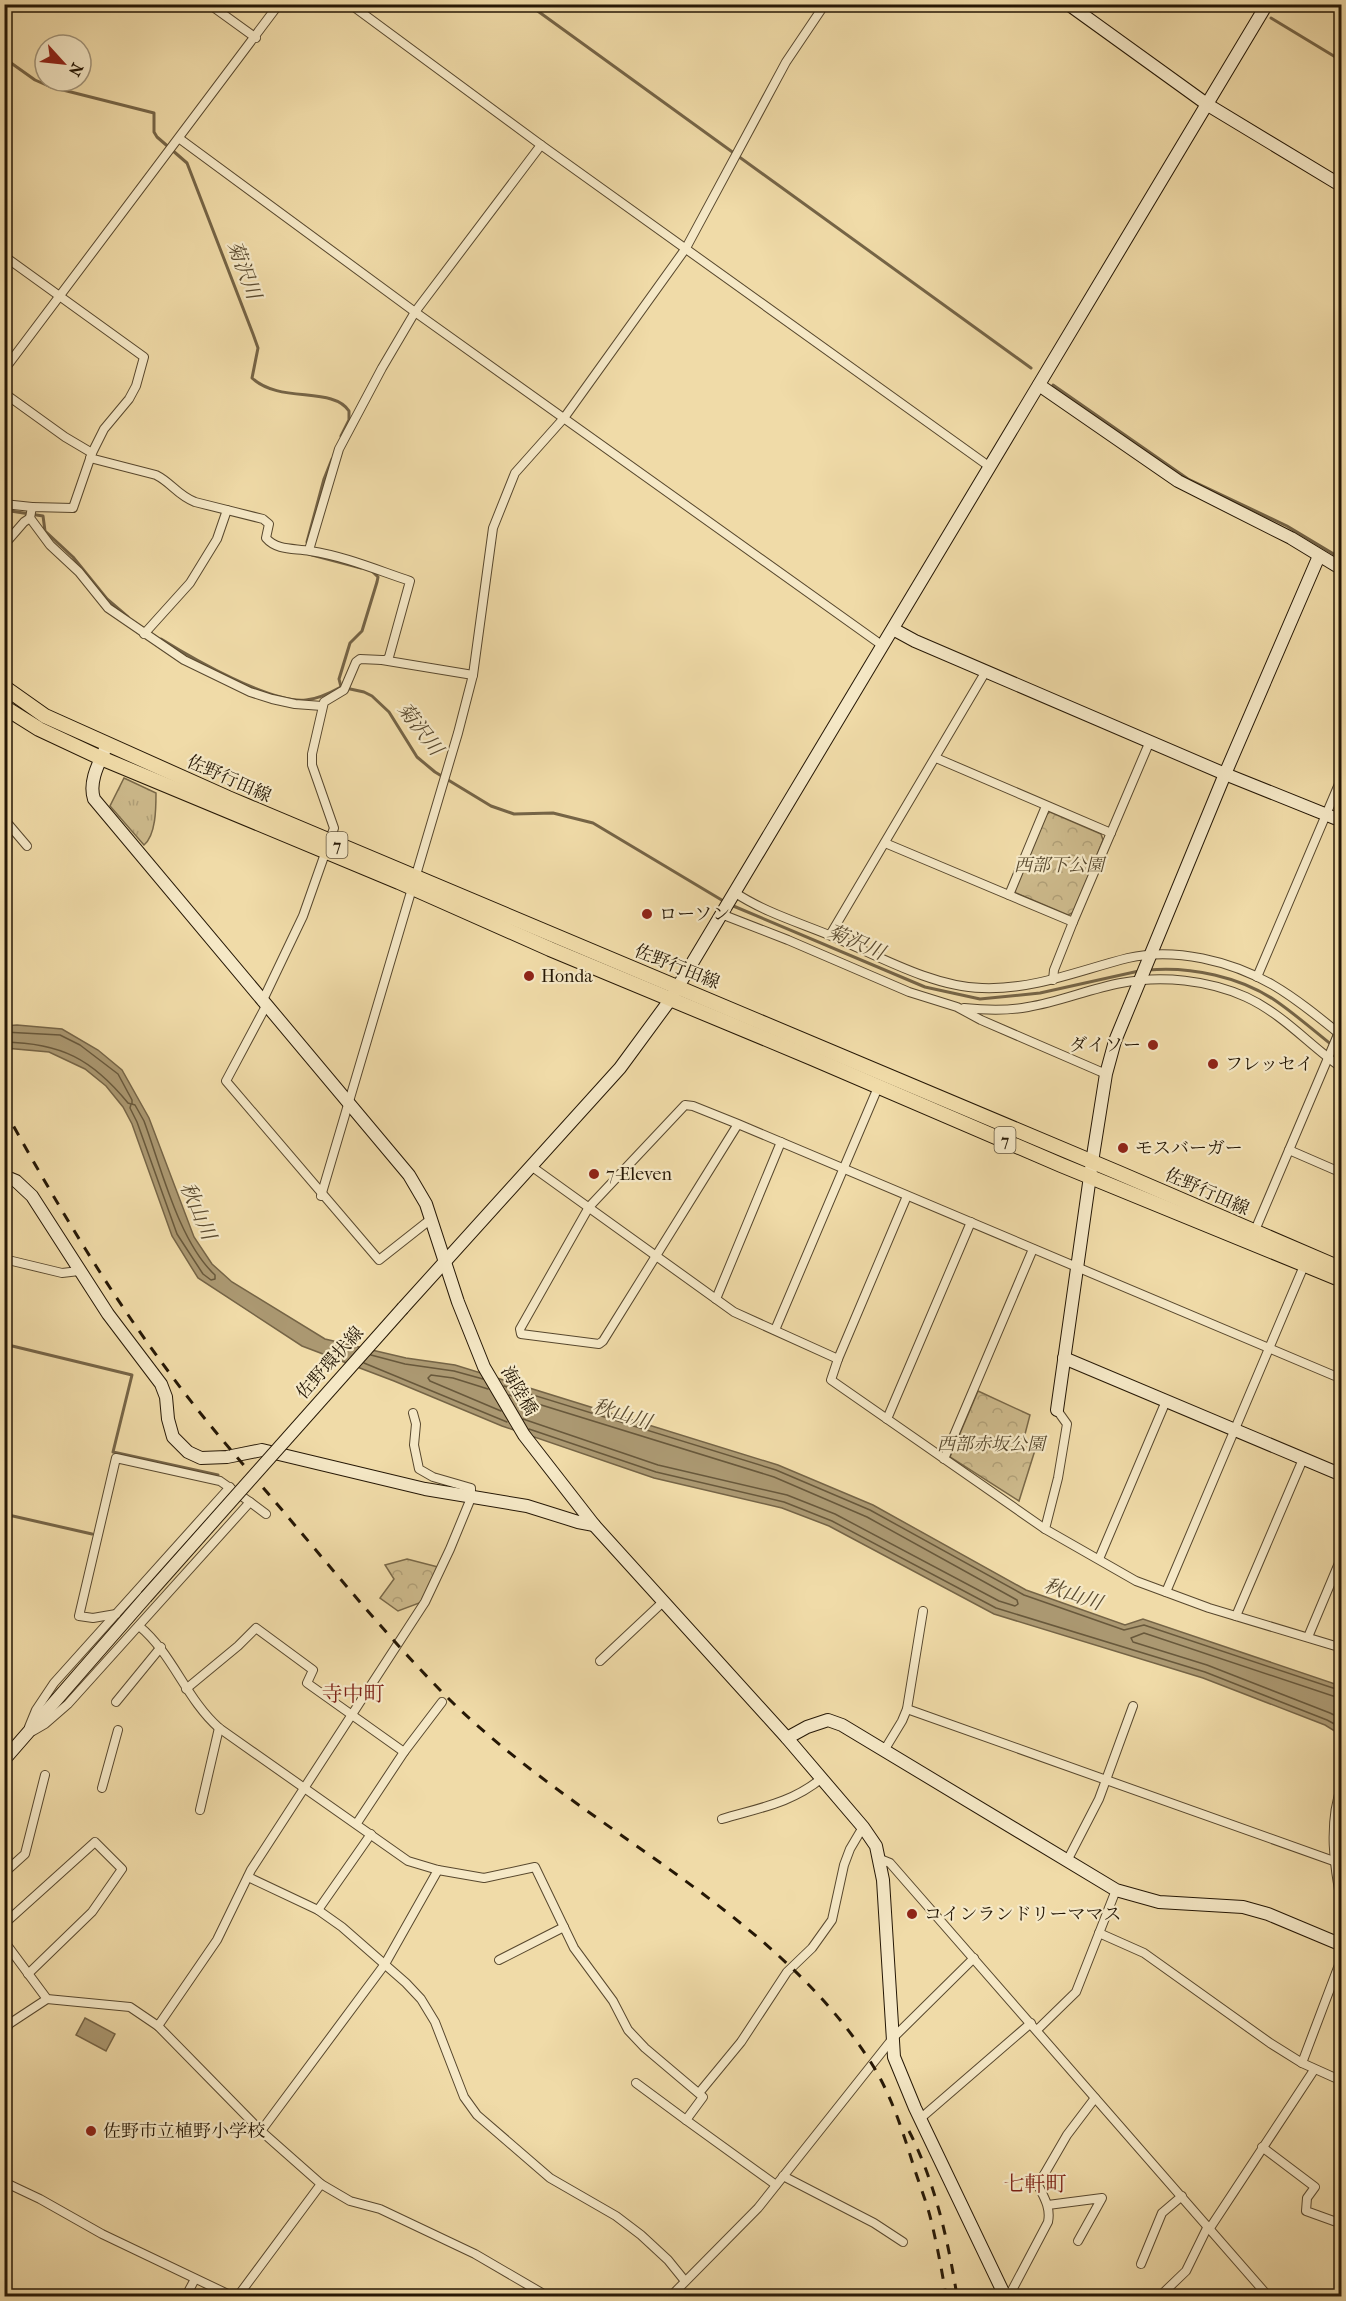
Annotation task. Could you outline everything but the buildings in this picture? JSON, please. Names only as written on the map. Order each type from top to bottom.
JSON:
[{"type":"main road","name":"佐野行田線","points":[[4,687],[45,716],[328,847]]},
{"type":"main road","name":"佐野行田線","points":[[4,707],[39,729],[101,759],[677,987],[1090,1176],[1252,1237],[1307,1260],[1341,1280]]},
{"type":"main road","name":"佐野行田線","points":[[414,883],[670,1000],[1092,1162],[1252,1237]]},
{"type":"main road","name":"佐野行田線","points":[[1307,1260],[1341,1269]]},
{"type":"street","points":[[209,4],[256,38]]},
{"type":"street","points":[[4,370],[256,38],[279,4]]},
{"type":"street","points":[[350,4],[541,145],[990,467]]},
{"type":"street","points":[[321,1196],[473,675],[493,528],[515,473],[564,418],[686,248],[786,62],[825,4]]},
{"type":"street","points":[[1068,4],[1208,105],[1341,186]]},
{"type":"street","name":"佐野環状線","points":[[4,1760],[146,1597],[626,1060],[670,1000],[1267,4]]},
{"type":"street","points":[[180,139],[415,312],[883,646]]},
{"type":"street","points":[[309,550],[327,483],[353,419],[415,312],[541,145]]},
{"type":"street","points":[[4,256],[144,357],[136,386],[129,399],[104,429],[91,456],[73,508],[4,504]]},
{"type":"street","points":[[1038,385],[1178,482],[1291,538],[1341,569]]},
{"type":"street","points":[[4,393],[91,456],[165,479],[175,491],[185,498],[267,522],[269,528],[266,538],[272,543],[294,550],[309,550],[359,563],[410,580],[389,657],[382,660]]},
{"type":"street","points":[[32,507],[30,519],[50,545],[79,572],[108,608],[144,634],[184,660],[250,692],[285,703],[322,706]]},
{"type":"street","points":[[144,634],[190,583],[217,538],[227,510]]},
{"type":"street","points":[[4,545],[24,522],[30,519]]},
{"type":"street","points":[[1045,1529],[1058,1479],[1067,1424],[1057,1410],[1092,1162],[1115,1041],[1225,774],[1319,556]]},
{"type":"street","points":[[893,629],[915,641],[1225,774],[1341,821]]},
{"type":"street","points":[[431,1219],[379,1260],[321,1196],[226,1081],[264,1004],[303,916],[334,828],[312,765],[312,754],[324,702],[346,686],[356,662],[360,659],[382,660],[473,675]]},
{"type":"street","points":[[830,935],[986,671]]},
{"type":"street","points":[[1053,980],[1054,970],[1073,922],[1150,741]]},
{"type":"street","name":"海陸橋","points":[[107,745],[93,778],[91,792],[99,806],[264,1004],[394,1155],[415,1184],[426,1204],[484,1367],[507,1408],[539,1455],[594,1525],[788,1738],[864,1827],[876,1846],[883,1880],[894,2057],[1005,2296]]},
{"type":"street","points":[[936,758],[1110,833]]},
{"type":"street","points":[[1257,976],[1341,777]]},
{"type":"street","points":[[1009,895],[1046,806]]},
{"type":"street","points":[[4,819],[27,846]]},
{"type":"street","points":[[885,843],[1073,922]]},
{"type":"street","points":[[732,894],[916,972],[948,983],[975,988],[1027,986],[1150,956],[1199,958],[1257,976],[1291,996],[1339,1034],[1252,1237]]},
{"type":"street","points":[[722,911],[909,992],[957,1008],[1107,1074]]},
{"type":"street","points":[[957,1008],[1028,1007],[1140,979],[1191,981],[1248,998],[1279,1016],[1341,1068]]},
{"type":"street","points":[[776,1330],[881,1081]]},
{"type":"street","points":[[738,1124],[603,1341],[599,1344],[521,1334],[520,1329],[589,1207],[686,1105],[738,1124],[1341,1379]]},
{"type":"street","points":[[716,1299],[781,1142]]},
{"type":"street","points":[[1289,1150],[1341,1173]]},
{"type":"street","points":[[531,1166],[734,1312],[838,1359]]},
{"type":"street","points":[[4,1176],[16,1181],[32,1196],[79,1271],[161,1384],[166,1397],[168,1419],[173,1437],[188,1452],[201,1458],[227,1457],[262,1450],[406,1485],[527,1506],[594,1525]]},
{"type":"street","points":[[907,1196],[831,1380],[1045,1529],[1136,1581],[1236,1616],[1341,1648]]},
{"type":"street","points":[[887,1419],[970,1222]]},
{"type":"street","points":[[945,1459],[1033,1249]]},
{"type":"street","points":[[4,1259],[62,1273],[79,1271]]},
{"type":"street","points":[[1166,1592],[1307,1260]]},
{"type":"street","points":[[1064,1358],[1341,1475]]},
{"type":"street","points":[[1099,1559],[1166,1401]]},
{"type":"street","points":[[158,2026],[217,1940],[248,1877],[425,1602],[450,1549],[471,1498],[471,1488],[433,1477],[419,1469],[414,1445],[416,1424],[412,1413]]},
{"type":"street","points":[[116,1614],[93,1618],[79,1616],[116,1458],[197,1474],[220,1481],[266,1514]]},
{"type":"street","points":[[197,1474],[201,1458]]},
{"type":"street","points":[[1236,1616],[1303,1459]]},
{"type":"street","points":[[25,1736],[46,1692],[230,1487]]},
{"type":"street","points":[[25,1736],[45,1724],[69,1704],[249,1503]]},
{"type":"street","points":[[1308,1637],[1341,1556]]},
{"type":"street","points":[[600,1661],[664,1601]]},
{"type":"street","points":[[885,1749],[907,1709],[923,1611]]},
{"type":"street","points":[[139,1626],[161,1647],[186,1689],[208,1718],[219,1728],[408,1861],[438,1870],[484,1878],[535,1867],[574,1948],[613,2001],[634,2037],[703,2097],[686,2120]]},
{"type":"street","points":[[186,1689],[256,1628],[314,1670],[307,1683],[404,1752]]},
{"type":"street","points":[[116,1702],[161,1647]]},
{"type":"street","points":[[357,1823],[404,1752],[442,1702]]},
{"type":"street","points":[[1067,1861],[1094,1813],[1133,1706]]},
{"type":"street","points":[[907,1709],[1339,1863]]},
{"type":"street","points":[[788,1738],[807,1727],[828,1720],[842,1725],[1116,1890],[1159,1902],[1243,1907],[1268,1914],[1341,1945]]},
{"type":"street","points":[[200,1810],[219,1728]]},
{"type":"street","points":[[102,1788],[118,1730]]},
{"type":"street","points":[[4,1873],[25,1854],[45,1775]]},
{"type":"street","points":[[722,1819],[794,1797],[822,1778]]},
{"type":"street","points":[[1341,1785],[1335,1807],[1341,1905]]},
{"type":"street","points":[[699,2093],[741,2042],[787,1972],[812,1948],[832,1920],[844,1865],[850,1849],[864,1827]]},
{"type":"street","points":[[318,1910],[371,1834]]},
{"type":"street","points":[[4,1924],[95,1842],[122,1869],[92,1912],[28,1974]]},
{"type":"street","points":[[880,1859],[890,1863],[1268,2296]]},
{"type":"street","points":[[261,2131],[385,1964],[438,1870]]},
{"type":"street","points":[[248,1877],[318,1910],[385,1964],[421,2000],[430,2014],[464,2097],[477,2115],[550,2178],[616,2216],[641,2235],[668,2260],[685,2281]]},
{"type":"street","points":[[921,2118],[1073,1997],[1116,1890]]},
{"type":"street","points":[[499,1960],[564,1927]]},
{"type":"street","points":[[1099,1933],[1144,1953],[1270,2043],[1314,2070],[1341,2081]]},
{"type":"street","points":[[4,1941],[47,1999]]},
{"type":"street","points":[[1302,2063],[1341,1957]]},
{"type":"street","points":[[671,2296],[758,2208],[892,2038],[974,1958]]},
{"type":"street","points":[[4,2035],[7,2022],[47,1999],[130,2007],[158,2026],[261,2131],[321,2184],[350,2201],[380,2209],[475,2254],[547,2296]]},
{"type":"street","points":[[1160,2296],[1186,2271],[1209,2227],[1314,2070]]},
{"type":"street","points":[[636,2083],[776,2185]]},
{"type":"street","points":[[1010,2296],[1048,2222],[1047,2205],[1038,2185],[1067,2135],[1095,2098]]},
{"type":"street","points":[[1262,2148],[1315,2187],[1307,2198],[1306,2211],[1341,2224]]},
{"type":"street","points":[[783,2176],[874,2223],[903,2242]]},
{"type":"street","points":[[4,2182],[40,2199],[102,2234],[232,2296],[238,2296],[321,2184]]},
{"type":"street","points":[[1142,2264],[1162,2213],[1182,2196]]},
{"type":"street","points":[[1047,2205],[1102,2198],[1078,2241]]},
{"type":"street","points":[[186,2296],[195,2279]]},
{"type":"green space","points":[[124,778],[156,793],[153,828],[144,845],[110,806]]},
{"type":"green space","name":"西部下公園","points":[[1050,812],[1101,834],[1103,840],[1074,912],[1068,915],[1016,893],[1014,889],[1046,815]]},
{"type":"green space","name":"西部赤坂公園","points":[[978,1391],[1030,1415],[1024,1438],[1036,1447],[1019,1501],[950,1457]]},
{"type":"green space","points":[[407,1559],[438,1567],[422,1602],[398,1611],[380,1598],[394,1579],[385,1565]]},
{"type":"water","points":[[4,1026],[62,1029],[98,1050],[122,1070],[149,1118],[194,1237],[212,1264],[232,1282],[325,1339],[406,1358],[455,1365],[778,1465],[873,1505],[1026,1590],[1125,1625],[1143,1619],[1341,1686],[1341,1735],[1325,1725],[1203,1678],[994,1614],[829,1526],[782,1508],[654,1478],[502,1426],[302,1346],[198,1278],[172,1236],[132,1124],[123,1107],[106,1086],[85,1069],[49,1052],[5,1048]]},
{"type":"water","points":[[85,2018],[115,2034],[106,2051],[76,2035]]},
{"type":"waterway","points":[[528,4],[1031,368]]},
{"type":"waterway","points":[[1271,18],[1342,61]]},
{"type":"waterway","name":"菊沢川","points":[[4,58],[35,80],[51,87],[154,113],[154,132],[157,137],[187,163],[253,334],[258,348],[252,378],[277,391],[319,396],[341,403],[349,411],[349,420],[341,436]]},
{"type":"waterway","points":[[1053,385],[1188,479],[1287,526],[1342,559]]},
{"type":"waterway","name":"菊沢川","points":[[307,542],[324,479],[332,459]]},
{"type":"waterway","points":[[4,510],[43,516],[45,531],[73,557],[107,599],[128,617]]},
{"type":"waterway","name":"菊沢川","points":[[312,555],[361,568]]},
{"type":"waterway","name":"菊沢川","points":[[373,572],[378,577],[377,582],[362,631],[350,643],[339,679],[341,687],[372,696],[389,712],[417,757],[435,772],[491,806],[514,814],[553,813],[593,823],[725,902]]},
{"type":"waterway","points":[[161,639],[232,678],[273,695],[306,700],[341,687]]},
{"type":"waterway","name":"菊沢川","points":[[731,905],[925,987],[980,999],[1040,993],[1139,971]]},
{"type":"waterway","name":"菊沢川","points":[[1148,970],[1198,972],[1247,985],[1293,1013],[1342,1053]]},
{"type":"waterway","points":[[4,1344],[132,1375],[113,1452],[218,1475]]},
{"type":"waterway","points":[[4,1514],[92,1534]]},
{"type":"railway","points":[[4,1109],[84,1247],[150,1347],[232,1452],[407,1655],[447,1697],[498,1743],[726,1912],[780,1957],[828,2006],[870,2061],[894,2110],[929,2213],[946,2296]]},
{"type":"railway","points":[[909,2131],[933,2191],[957,2296]]},
{"type":"place","name":"ローソン","points":[[647,914]]},
{"type":"place","name":"Honda","points":[[529,976]]},
{"type":"place","name":"ダイソー","points":[[1153,1045]]},
{"type":"place","name":"フレッセイ","points":[[1213,1064]]},
{"type":"place","name":"モスバーガー","points":[[1123,1148]]},
{"type":"place","name":"7-Eleven","points":[[594,1174]]},
{"type":"place","name":"コインランドリーママス","points":[[912,1914]]},
{"type":"place","name":"佐野市立植野小学校","points":[[91,2131]]},
{"type":"district","name":"寺中町","points":[[353,1694]]},
{"type":"district","name":"七軒町","points":[[1035,2184]]},
{"type":"water label","name":"秋山川","points":[[198,1211]]},
{"type":"water label","name":"秋山川","points":[[622,1414]]},
{"type":"water label","name":"秋山川","points":[[1073,1594]]}]
